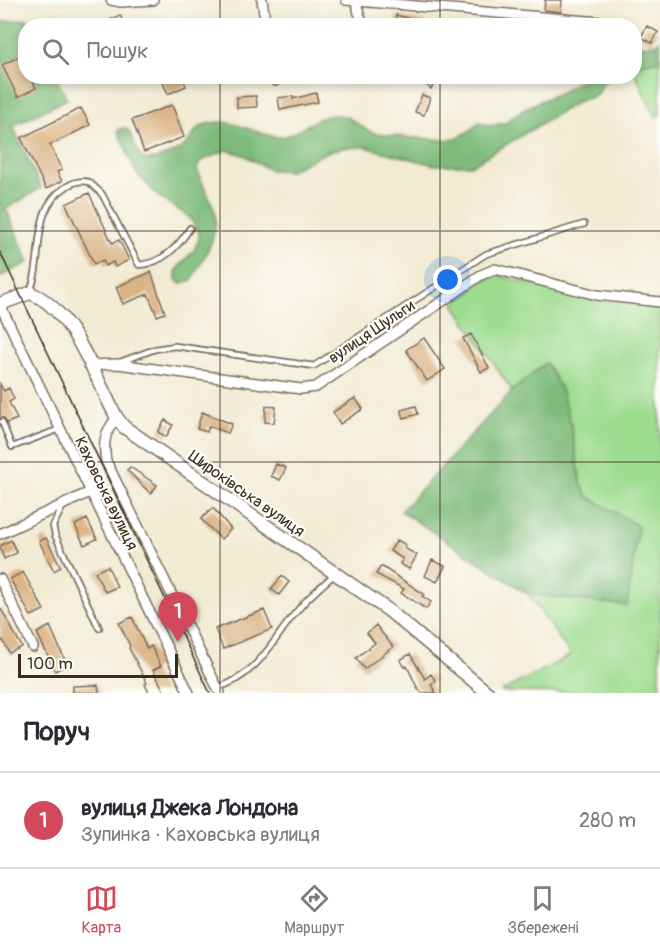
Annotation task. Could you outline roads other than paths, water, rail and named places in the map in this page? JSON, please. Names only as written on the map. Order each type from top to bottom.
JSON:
[{"type":"main road","points":[[0,304],[27,293]]},
{"type":"main road","name":"Широківська вулиця","points":[[27,293],[42,297],[54,306],[117,418],[131,432],[334,575],[388,610],[488,693]]},
{"type":"street","points":[[111,0],[153,0]]},
{"type":"street","points":[[262,0],[265,18]]},
{"type":"street","points":[[346,0],[555,18]]},
{"type":"street","points":[[355,0],[361,18]]},
{"type":"street","name":"вулиця Шульги","points":[[89,365],[118,364],[301,389],[316,387],[481,275],[495,269],[597,296],[660,302]]},
{"type":"street","name":"Каховська вулиця","points":[[0,304],[189,693]]},
{"type":"street","points":[[117,418],[107,428],[104,444],[106,461],[218,690]]},
{"type":"street","points":[[0,534],[90,492]]},
{"type":"street","points":[[0,579],[33,647]]},
{"type":"lane","points":[[27,293],[36,271],[45,209],[58,192],[72,184],[89,182],[102,194],[139,265],[153,262],[173,250],[190,228]]},
{"type":"lane","points":[[118,364],[128,357],[175,346],[314,366],[486,254],[584,224]]},
{"type":"lane","points":[[2,422],[12,447],[60,429]]},
{"type":"lane","points":[[64,504],[53,526],[55,535],[99,628]]},
{"type":"lane","points":[[218,690],[262,658],[295,613],[334,575]]},
{"type":"tram line","points":[[0,252],[210,693]]},
{"type":"place","name":"вулиця Джека Лондона","points":[[178,642]]}]
